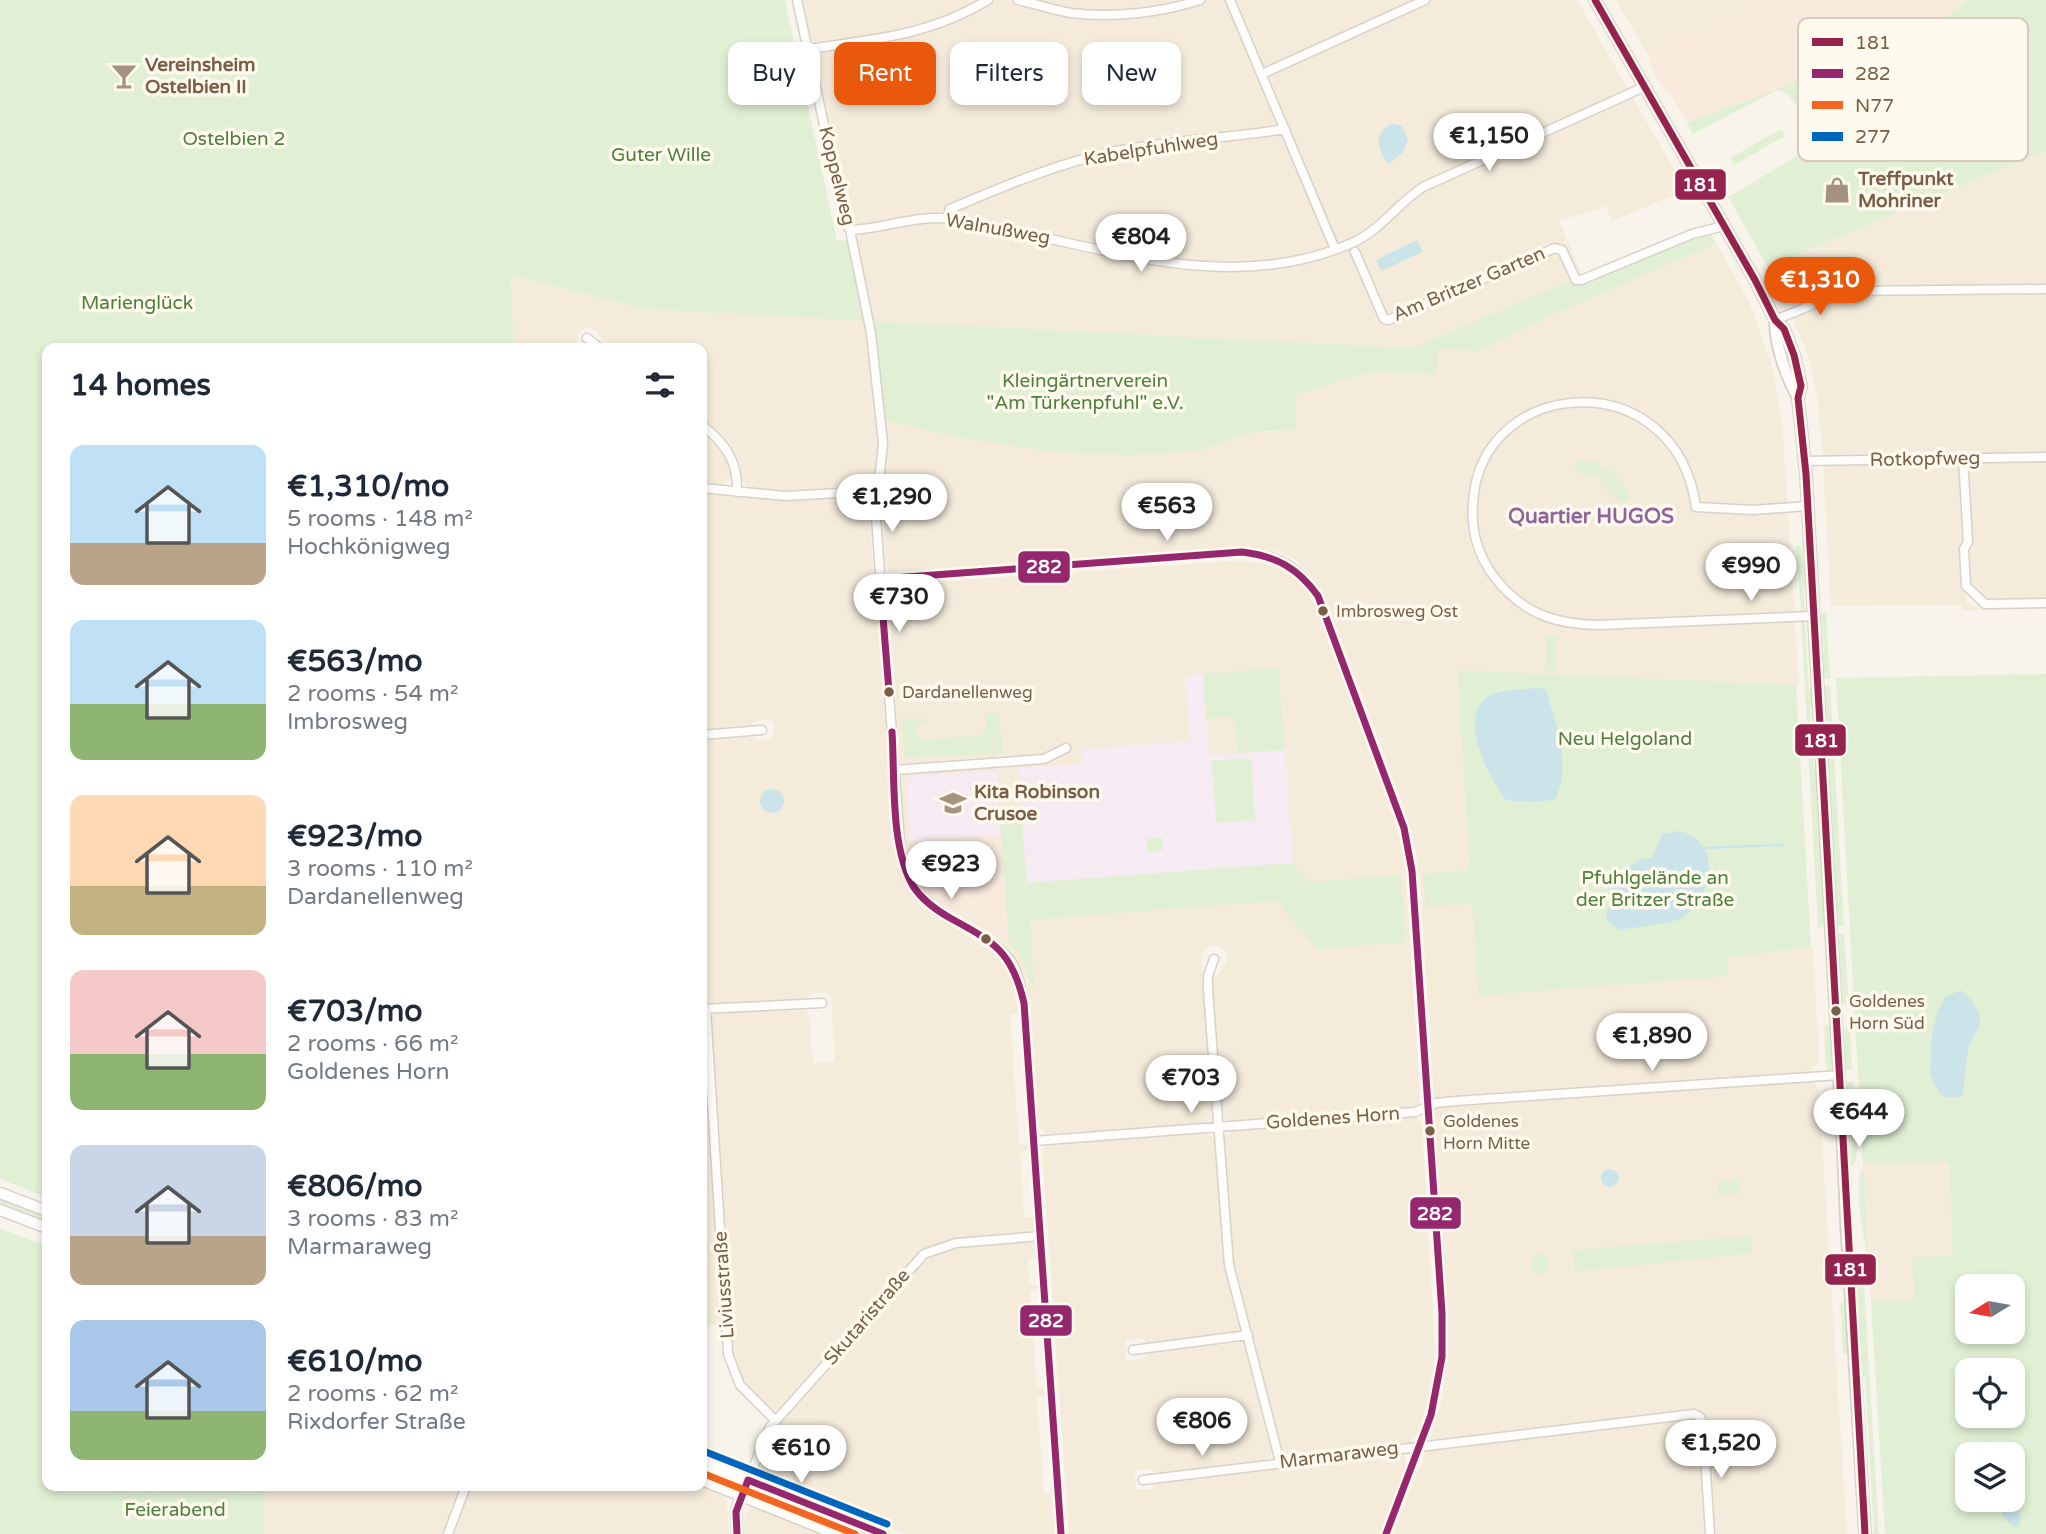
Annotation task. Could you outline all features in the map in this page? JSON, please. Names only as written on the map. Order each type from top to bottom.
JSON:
[{"type":"main road","points":[[1595,0],[1775,320],[1784,328],[1801,386],[1798,398],[1805,461],[1865,1534]]},
{"type":"street","name":"Koppelweg","points":[[797,0],[807,42]]},
{"type":"street","points":[[820,46],[909,34],[964,13],[988,0]]},
{"type":"street","points":[[1018,0],[1066,12],[1105,14],[1160,9],[1200,0]]},
{"type":"street","points":[[1230,0],[1335,249]]},
{"type":"street","points":[[1262,74],[1425,0]]},
{"type":"street","name":"Walnußweg","points":[[850,230],[947,218],[1181,265],[1251,267],[1293,261],[1352,243],[1378,228],[1423,187],[1644,87]]},
{"type":"street","name":"Koppelweg","points":[[820,104],[845,222],[850,230],[866,312],[883,443],[880,472],[874,491]]},
{"type":"street","name":"Kabelpfuhlweg","points":[[947,218],[950,209],[1021,179],[1082,159],[1132,148],[1285,129]]},
{"type":"street","name":"Am Britzer Garten","points":[[1354,252],[1384,319],[1388,320],[1555,248],[1562,250],[1576,280],[1581,280],[1692,234],[1724,226]]},
{"type":"street","points":[[1775,320],[1850,291],[2046,289]]},
{"type":"street","points":[[587,338],[594,343]]},
{"type":"street","points":[[1807,506],[1753,510],[1696,508],[1678,453],[1660,430],[1637,414],[1589,401],[1570,402],[1531,414],[1496,441],[1482,466],[1473,496],[1472,517],[1485,565],[1503,588],[1523,606],[1546,618],[1571,624],[1813,616]]},
{"type":"street","points":[[707,429],[721,441],[731,455],[736,471],[737,492]]},
{"type":"street","name":"Rotkopfweg","points":[[1805,461],[2046,457]]},
{"type":"street","points":[[1963,458],[1968,542],[1964,549],[1966,586],[1985,604],[2046,603]]},
{"type":"street","points":[[707,489],[786,496],[874,491],[901,855],[912,885],[933,907],[1002,951],[1020,980],[1024,1003],[1061,1534]]},
{"type":"street","points":[[880,579],[1242,552],[1287,563],[1299,572],[1318,596],[1404,828],[1415,900],[1442,1357],[1438,1384],[1421,1446],[1386,1534]]},
{"type":"street","points":[[707,734],[762,730]]},
{"type":"street","points":[[895,770],[1044,759],[1066,748]]},
{"type":"street","points":[[1214,958],[1208,976],[1208,990],[1229,1265],[1280,1462]]},
{"type":"street","points":[[707,1009],[822,1003]]},
{"type":"street","name":"Liviusstraße","points":[[707,1052],[728,1354],[740,1385],[775,1420]]},
{"type":"street","name":"Goldenes Horn","points":[[1034,1141],[1415,1112],[1436,1103],[1456,1101],[1839,1075]]},
{"type":"street","points":[[0,1193],[42,1209]]},
{"type":"street","points":[[0,1210],[42,1226]]},
{"type":"street","name":"Skutaristraße","points":[[741,1497],[775,1420],[924,1254],[956,1243],[1041,1236]]},
{"type":"street","points":[[1133,1350],[1248,1335]]},
{"type":"street","name":"Marmaraweg","points":[[1143,1480],[1688,1413],[1700,1417],[1703,1425],[1710,1534]]},
{"type":"street","points":[[707,1464],[883,1534]]},
{"type":"street","points":[[707,1482],[836,1534]]},
{"type":"street","points":[[448,1534],[464,1491]]},
{"type":"street","points":[[779,1512],[786,1495]]},
{"type":"street","points":[[737,1534],[736,1512],[741,1497]]},
{"type":"shaded area","points":[[801,0],[982,0],[912,31],[826,44],[811,40]]},
{"type":"shaded area","points":[[995,0],[1009,0],[1070,14],[1188,6],[1207,0],[1228,0],[1281,126],[1123,148],[925,217],[864,226],[851,225],[820,83],[820,51],[834,47],[834,105],[936,105],[936,42],[855,42],[965,15]]},
{"type":"shaded area","points":[[1027,0],[1193,0],[1127,11],[1073,11]]},
{"type":"shaded area","points":[[1233,0],[1420,0],[1264,69]]},
{"type":"shaded area","points":[[1431,0],[1577,0],[1629,91],[1424,184],[1379,222],[1353,239],[1343,243],[1334,240],[1267,77],[1276,70]]},
{"type":"shaded area","points":[[1616,0],[1768,0],[1647,53]]},
{"type":"shaded area","points":[[1768,0],[1967,0],[1941,18],[1798,18],[1798,80],[1687,123],[1648,63],[1651,61],[1647,53]]},
{"type":"shaded area","points":[[1631,95],[1686,190],[1612,221],[1606,206],[1559,221],[1583,276],[1706,225],[1749,302],[1771,362],[1782,420],[1799,685],[1457,670],[1470,870],[1426,907],[1472,903],[1478,996],[1728,975],[1727,958],[1813,947],[1819,1060],[1811,1070],[1819,1094],[1847,1534],[1713,1534],[1707,1421],[1704,1413],[1697,1409],[1430,1440],[1442,1399],[1448,1352],[1434,1109],[1440,1106],[1510,1099],[1509,1103],[1801,1081],[1801,1073],[1440,1100],[1434,1098],[1420,881],[1414,841],[1326,599],[1297,561],[1268,549],[1236,547],[892,572],[888,570],[885,562],[881,484],[887,453],[884,419],[902,425],[1038,449],[1096,453],[1196,451],[1251,433],[1297,430],[1295,395],[1371,372],[1437,374],[1413,348],[870,321],[856,241],[859,235],[868,231],[947,222],[978,226],[1162,265],[1255,269],[1345,248],[1422,190]]},
{"type":"shaded area","points":[[1283,132],[1332,246],[1308,255],[1226,265],[1147,257],[1028,230],[962,219],[960,213],[961,207],[1056,169],[1127,151]]},
{"type":"shaded area","points":[[2046,150],[2046,287],[1852,287],[1837,290],[1792,309],[1791,291],[1779,263],[2020,161],[2028,161],[2028,158]]},
{"type":"shaded area","points":[[509,275],[644,309],[864,321],[869,338],[881,447],[873,486],[782,492],[747,487],[743,482],[739,459],[730,444],[707,424],[707,343],[604,343],[597,331],[587,327],[577,334],[576,343],[514,343]]},
{"type":"shaded area","points":[[1856,295],[2046,295],[2046,453],[1823,456],[1817,396],[1808,355],[1793,319],[1838,299]]},
{"type":"shaded area","points":[[707,435],[716,442],[727,458],[731,477],[724,485],[707,483]]},
{"type":"shaded area","points":[[2046,462],[2046,601],[1988,601],[1969,584],[1967,552],[1971,547],[1966,466],[1969,463]]},
{"type":"shaded area","points":[[1957,463],[1961,470],[1965,539],[1961,544],[1966,599],[1972,606],[1985,608],[2046,609],[1963,610],[1962,605],[1831,606],[1823,465]]},
{"type":"shaded area","points":[[707,493],[779,500],[860,496],[868,499],[897,866],[904,884],[921,906],[997,955],[1013,979],[1018,1013],[1010,1015],[1019,1144],[1027,1145],[1028,1150],[1020,1153],[1024,1217],[1033,1217],[1034,1233],[954,1239],[919,1255],[783,1407],[777,1410],[768,1408],[749,1389],[739,1374],[733,1355],[711,1019],[714,1014],[721,1012],[803,1010],[809,1014],[813,1063],[835,1062],[831,997],[827,993],[812,993],[802,1001],[707,1005],[707,739],[747,736],[766,741],[771,739],[775,731],[772,721],[762,719],[746,727],[707,730]]},
{"type":"shaded area","points":[[1228,561],[1261,562],[1278,567],[1292,574],[1306,589],[1318,612],[1386,792],[1402,847],[1406,875],[1419,1104],[1412,1108],[1226,1121],[1221,1112],[1212,988],[1227,956],[1224,949],[1215,945],[1205,948],[1201,957],[1211,1119],[1204,1124],[1045,1134],[1039,1127],[1030,1002],[1026,979],[1018,961],[995,936],[933,899],[917,880],[910,863],[906,846],[888,588],[893,585]]},
{"type":"shaded area","points":[[1203,674],[1209,755],[1285,750],[1293,863],[1026,883],[1018,768],[1083,764],[1082,749],[1190,741],[1185,676]]},
{"type":"shaded area","name":"Kita Robinson Crusoe","points":[[997,770],[1001,835],[910,841],[906,784],[912,776]]},
{"type":"shaded area","points":[[1001,835],[1009,942],[926,888],[915,866],[910,841]]},
{"type":"shaded area","points":[[707,1094],[722,1325],[707,1326]]},
{"type":"shaded area","points":[[1413,1117],[1418,1119],[1422,1126],[1435,1347],[1432,1383],[1418,1435],[1410,1442],[1289,1456],[1282,1449],[1233,1263],[1224,1138],[1233,1131]]},
{"type":"shaded area","points":[[1205,1133],[1213,1137],[1215,1142],[1225,1264],[1240,1329],[1237,1333],[1150,1344],[1142,1339],[1127,1340],[1126,1358],[1144,1359],[1151,1352],[1243,1342],[1272,1454],[1265,1461],[1159,1474],[1150,1469],[1137,1470],[1136,1489],[1152,1489],[1159,1481],[1401,1453],[1407,1464],[1379,1534],[1069,1534],[1042,1150],[1050,1144]]},
{"type":"shaded area","points":[[1949,1161],[1953,1256],[1915,1299],[1871,1302],[1863,1164]]},
{"type":"shaded area","points":[[1034,1240],[1036,1257],[1028,1259],[1029,1284],[1038,1285],[1038,1290],[1030,1292],[1037,1388],[1044,1388],[1045,1395],[1037,1397],[1044,1493],[1053,1493],[1055,1534],[904,1534],[762,1477],[761,1465],[773,1436],[784,1419],[921,1265],[936,1254],[955,1248]]},
{"type":"shaded area","points":[[1691,1418],[1699,1426],[1705,1534],[1393,1534],[1427,1449]]},
{"type":"shaded area","points":[[707,1486],[720,1491],[719,1494],[726,1497],[729,1534],[452,1534],[469,1491],[707,1491]]},
{"type":"shaded area","points":[[265,1491],[459,1491],[450,1508],[443,1534],[263,1533]]},
{"type":"shaded area","points":[[755,1508],[821,1534],[744,1534],[745,1514]]},
{"type":"green space","points":[[0,0],[785,0],[794,42],[728,42],[728,105],[808,105],[837,241],[848,240],[864,321],[644,309],[510,275],[514,343],[42,343],[42,1195],[0,1179]]},
{"type":"green space","points":[[1967,0],[2046,0],[2046,150],[2028,158],[2028,18],[1941,18]]},
{"type":"green space","points":[[1798,80],[1798,108],[1788,94],[1777,90],[1693,134],[1687,123]]},
{"type":"green space","points":[[1781,129],[1785,136],[1734,165],[1730,158]]},
{"type":"green space","points":[[1798,156],[1798,161],[2020,161],[1768,267],[1728,197]]},
{"type":"green space","name":"Kleingärtnerverein \"Am Türkenpfuhl\" e.V.","points":[[1709,231],[1716,243],[1550,316],[1479,351],[1438,349],[1437,374],[1370,372],[1295,395],[1297,430],[1255,433],[1193,451],[1116,455],[997,444],[882,419],[870,321],[1413,348],[1572,280],[1584,285]]},
{"type":"green space","points":[[1574,463],[1601,463],[1597,478],[1576,472]]},
{"type":"green space","points":[[1603,465],[1616,475],[1630,497],[1623,505],[1600,483]]},
{"type":"green space","points":[[1796,546],[1801,546],[1807,585],[1803,586],[1805,611],[1801,612]]},
{"type":"green space","points":[[1826,613],[1830,679],[1821,678],[1820,655],[1824,654],[1821,614]]},
{"type":"green space","points":[[1801,620],[1805,620],[1809,688],[1813,688],[1814,708],[1810,708],[1811,724],[1807,724]]},
{"type":"green space","points":[[1547,636],[1557,636],[1556,671],[1545,670]]},
{"type":"green space","points":[[1278,668],[1285,750],[1238,753],[1234,717],[1206,719],[1203,674]]},
{"type":"green space","name":"Pfuhlgelände an der Britzer Straße","points":[[1457,670],[1796,685],[1811,947],[1727,958],[1728,976],[1478,996],[1472,904],[1426,907],[1423,874],[1470,870]]},
{"type":"green space","points":[[2046,674],[2046,1534],[1885,1534],[1871,1302],[1915,1299],[1912,1257],[1953,1256],[1949,1162],[1863,1164],[1836,678]]},
{"type":"green space","points":[[1830,685],[1844,926],[1835,926],[1826,758],[1830,757],[1827,717],[1823,717],[1822,687]]},
{"type":"green space","points":[[999,713],[1003,753],[905,758],[902,720],[924,718],[925,724],[916,724],[918,740],[982,735],[986,732],[985,714]]},
{"type":"green space","points":[[1807,729],[1812,730],[1814,770],[1818,770],[1827,926],[1818,928]]},
{"type":"green space","points":[[1251,758],[1255,820],[1216,823],[1212,761]]},
{"type":"green space","points":[[1022,822],[1027,883],[1293,863],[1308,882],[1401,875],[1406,942],[1317,949],[1276,901],[1030,920],[1034,990],[1023,960],[1009,942],[1000,823]]},
{"type":"green space","points":[[1162,837],[1164,850],[1148,852],[1146,839]]},
{"type":"green space","points":[[1844,933],[1849,1004],[1843,1004],[1838,982],[1835,935]]},
{"type":"green space","points":[[1824,1025],[1833,1031],[1831,1070],[1826,1070]]},
{"type":"green space","points":[[1845,1026],[1850,1026],[1852,1070],[1843,1070]]},
{"type":"green space","points":[[1844,1082],[1853,1082],[1857,1150],[1855,1165],[1849,1165],[1852,1160],[1850,1121],[1846,1120],[1846,1114],[1850,1114],[1849,1090],[1845,1090]]},
{"type":"green space","points":[[1864,1169],[1868,1257],[1859,1203],[1860,1170]]},
{"type":"green space","points":[[1739,1180],[1740,1193],[1719,1195],[1718,1182]]},
{"type":"green space","points":[[0,1199],[42,1215],[42,1222],[0,1205]]},
{"type":"green space","name":"Feierabend","points":[[0,1228],[42,1245],[42,1491],[265,1491],[263,1533],[269,1534],[0,1534]]},
{"type":"green space","points":[[1751,1236],[1752,1253],[1575,1272],[1573,1250]]},
{"type":"green space","points":[[1540,1254],[1547,1257],[1550,1264],[1547,1271],[1540,1274],[1533,1271],[1530,1264],[1533,1257]]},
{"type":"green space","points":[[1863,1267],[1879,1534],[1870,1534],[1874,1532],[1865,1376],[1861,1376],[1855,1269]]},
{"type":"green space","points":[[1840,1303],[1845,1303],[1850,1338],[1846,1339],[1848,1353],[1843,1354]]},
{"type":"green space","points":[[786,1503],[871,1534],[846,1534],[787,1511],[784,1508]]},
{"type":"water","points":[[1393,124],[1402,126],[1408,139],[1403,152],[1389,164],[1379,147],[1379,136],[1386,127]]},
{"type":"water","points":[[1417,240],[1423,252],[1381,271],[1376,260]]},
{"type":"water","points":[[1546,689],[1558,730],[1562,759],[1560,787],[1555,800],[1506,800],[1491,777],[1478,746],[1476,715],[1481,703],[1493,694]]},
{"type":"water","points":[[772,789],[783,796],[784,801],[777,812],[772,813],[761,806],[760,801],[767,790]]},
{"type":"water","points":[[1678,831],[1693,836],[1708,857],[1709,871],[1700,898],[1692,910],[1676,921],[1620,930],[1606,920],[1614,878],[1639,860],[1652,858],[1662,834]]},
{"type":"water","points":[[1961,990],[1976,1006],[1980,1021],[1970,1044],[1962,1096],[1949,1098],[1941,1096],[1930,1075],[1932,1034],[1938,1010],[1945,997]]},
{"type":"water","points":[[1606,1169],[1614,1169],[1619,1178],[1617,1185],[1606,1187],[1601,1182],[1601,1174]]},
{"type":"water","points":[[2001,1512],[2019,1512],[2019,1526],[2014,1527]]},
{"type":"waterway","points":[[1705,848],[1783,845]]},
{"type":"transit line","name":"181","points":[[1595,0],[1755,280],[1775,320],[1784,329],[1794,355],[1801,386],[1798,398],[1806,474],[1865,1534]]},
{"type":"transit line","name":"282","points":[[889,692],[880,579],[1242,552],[1276,560],[1285,565],[1302,578],[1318,596],[1404,828],[1412,871],[1442,1313],[1442,1357],[1431,1415],[1386,1534]]},
{"type":"transit line","name":"282","points":[[892,732],[897,832],[900,851],[913,886],[935,908],[999,950],[1014,971],[1024,1003],[1061,1534]]},
{"type":"transit line","name":"277","points":[[707,1452],[887,1524]]},
{"type":"transit line","name":"N77","points":[[707,1475],[855,1534]]},
{"type":"transit line","name":"282","points":[[737,1534],[736,1512],[748,1480],[883,1534]]},
{"type":"place","name":"Vereinsheim Ostelbien II","points":[[124,76]]},
{"type":"place","name":"Treffpunkt Mohriner","points":[[1837,190]]},
{"type":"place","name":"Imbrosweg Ost","points":[[1323,611]]},
{"type":"place","name":"Dardanellenweg","points":[[889,692]]},
{"type":"place","name":"Kita Robinson Crusoe","points":[[953,803]]},
{"type":"place","name":"Goldenes Horn Süd","points":[[1836,1011]]},
{"type":"place","name":"Goldenes Horn Mitte","points":[[1430,1131]]},
{"type":"district","name":"Quartier HUGOS","points":[[1591,516]]},
{"type":"park label","name":"Ostelbien 2","points":[[234,139]]},
{"type":"park label","name":"Guter Wille","points":[[661,155]]},
{"type":"park label","name":"Marienglück","points":[[137,303]]},
{"type":"park label","name":"Neu Helgoland","points":[[1625,739]]}]
